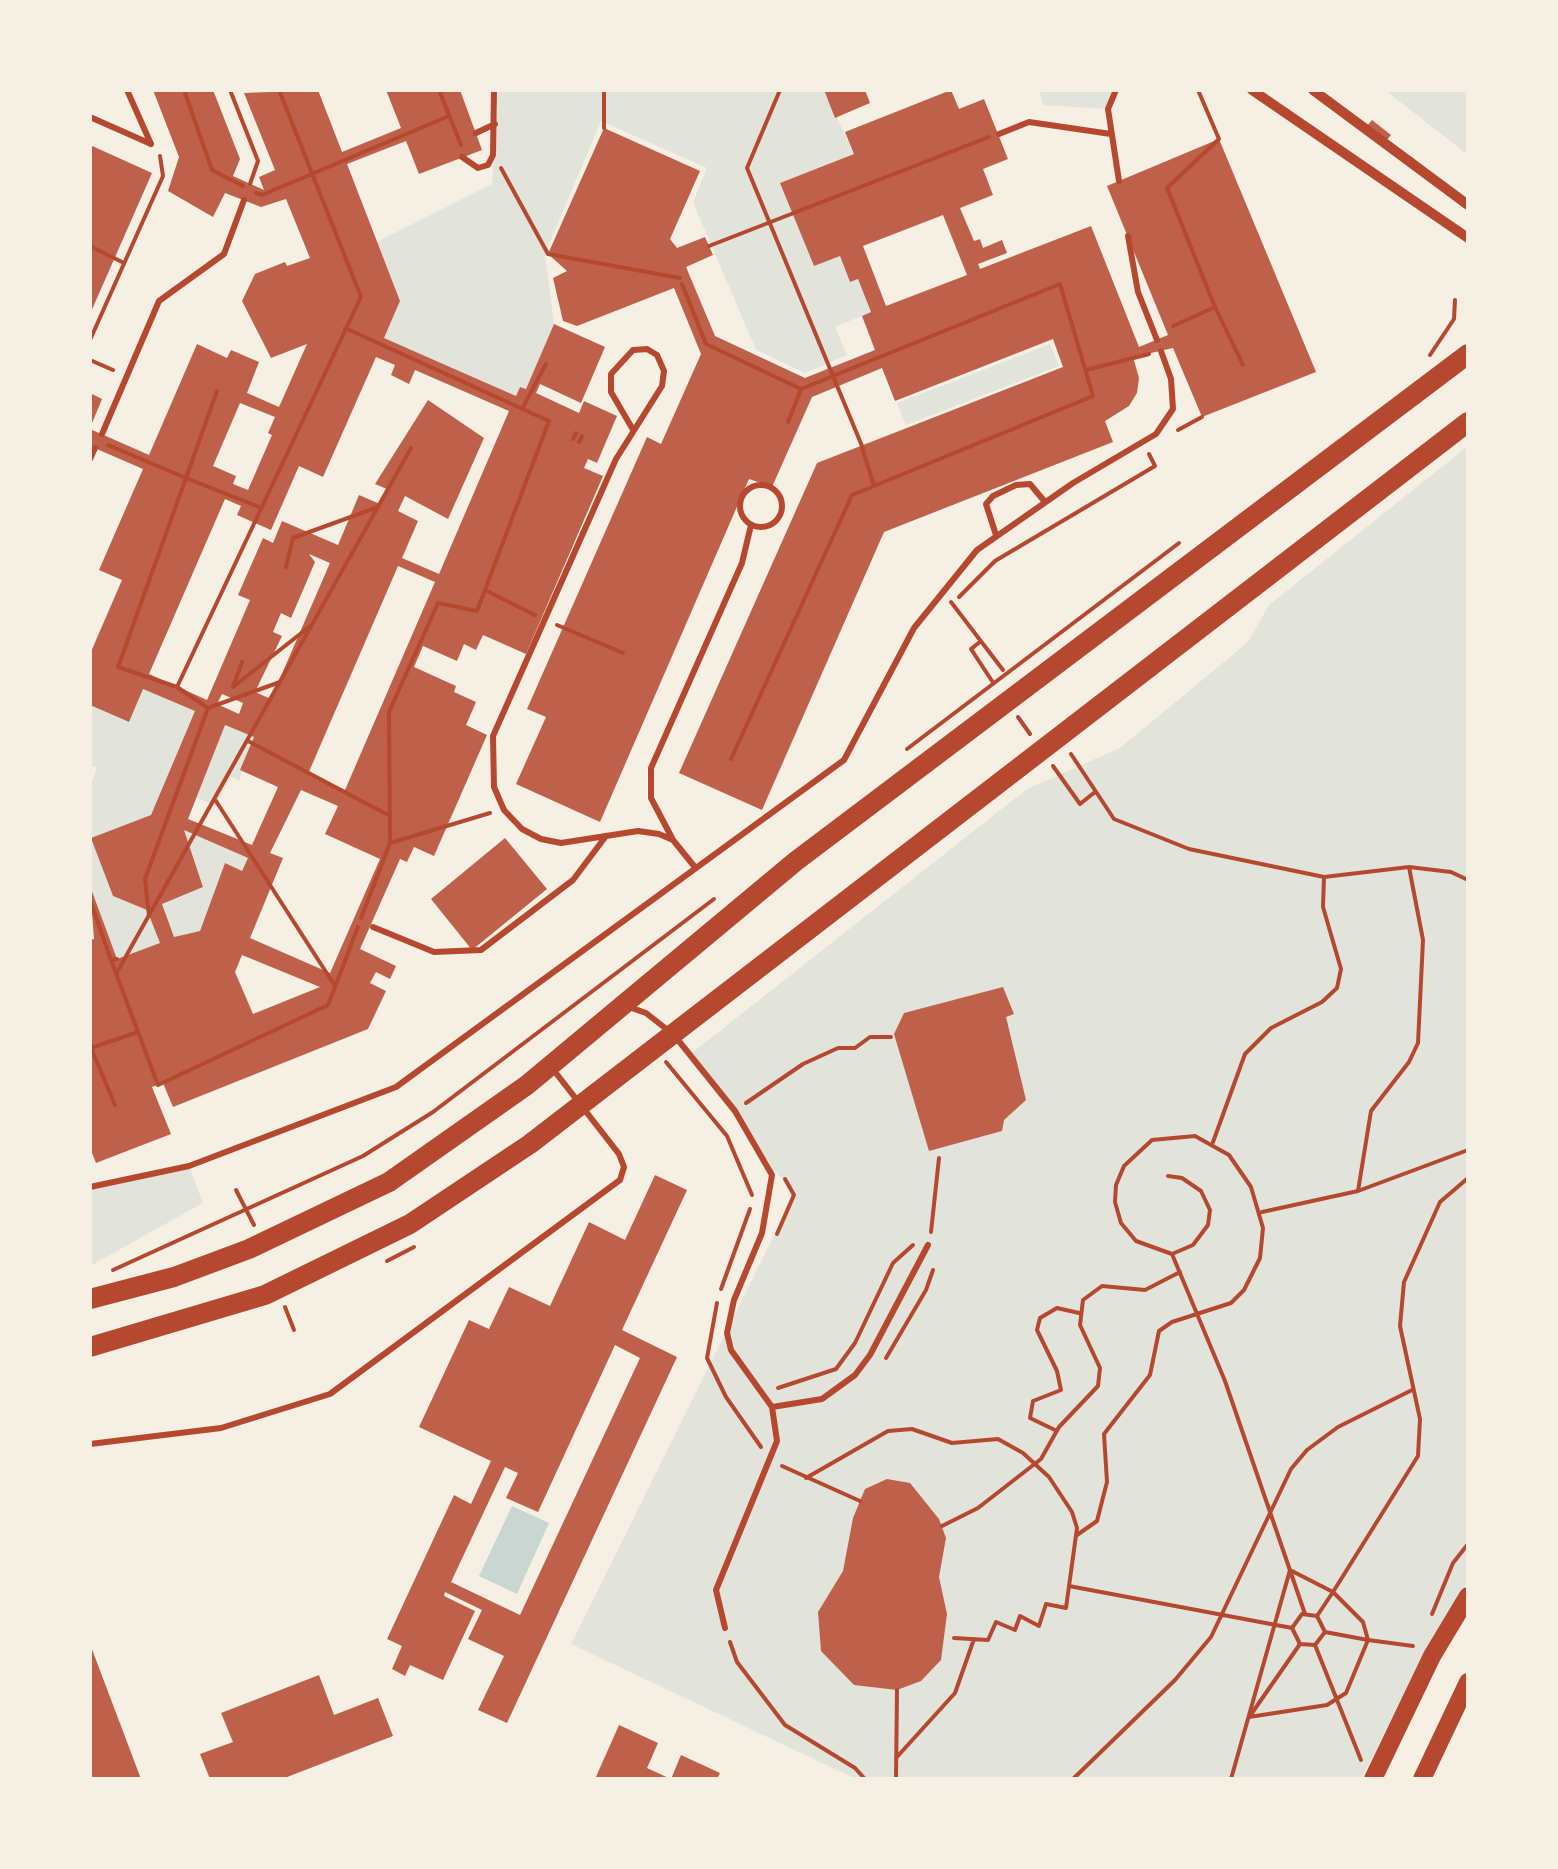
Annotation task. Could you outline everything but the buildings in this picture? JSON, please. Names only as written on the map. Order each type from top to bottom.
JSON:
[{"type":"main road","points":[[1442,377],[1468,345]]},
{"type":"main road","points":[[90,1299],[174,1277],[264,1242],[389,1182],[550,1066],[796,861],[1468,354]]},
{"type":"main road","points":[[90,1347],[265,1295],[410,1224],[582,1106],[1468,422]]},
{"type":"main road","points":[[1373,1779],[1432,1656],[1468,1596]]},
{"type":"main road","points":[[1422,1779],[1468,1682]]},
{"type":"street","points":[[1252,90],[1468,238]]},
{"type":"street","points":[[1313,90],[1468,205]]},
{"type":"lane","points":[[128,90],[152,144]]},
{"type":"lane","points":[[462,157],[478,168],[488,165],[494,155],[494,90]]},
{"type":"lane","points":[[1116,90],[1108,108],[1118,181]]},
{"type":"lane","points":[[90,117],[152,144]]},
{"type":"lane","points":[[999,134],[1029,122],[1111,134]]},
{"type":"lane","points":[[476,133],[495,124]]},
{"type":"lane","points":[[102,434],[159,302],[224,254],[244,200]]},
{"type":"lane","points":[[1128,236],[1138,292],[1157,340]]},
{"type":"lane","points":[[632,428],[610,392],[611,374],[633,350],[647,349],[657,354],[664,371],[662,386],[632,428],[493,736],[494,786],[504,810],[522,829],[542,839],[561,843],[638,832],[673,840]]},
{"type":"lane","points":[[90,1187],[190,1166],[396,1087],[844,760],[914,628],[942,591],[996,535],[1156,434],[1173,409],[1171,379],[1161,350]]},
{"type":"lane","points":[[90,459],[95,448]]},
{"type":"lane","points":[[996,535],[986,504],[993,496],[1016,484],[1030,484],[1045,502]]},
{"type":"lane","points":[[760,485],[772,488],[783,507],[778,520],[766,527],[752,525],[742,515],[743,496],[760,485]]},
{"type":"lane","points":[[694,866],[673,840],[651,798],[651,768],[742,563],[752,525]]},
{"type":"lane","points":[[373,927],[434,952],[481,950],[573,880],[606,836]]},
{"type":"lane","points":[[625,1006],[646,1012],[674,1035],[736,1111],[772,1176],[762,1233],[734,1300],[727,1333],[731,1350],[772,1408],[776,1441],[772,1461],[716,1590],[725,1628]]},
{"type":"lane","points":[[90,1444],[221,1428],[290,1410],[360,1376],[620,1180],[624,1167],[619,1154],[550,1066]]},
{"type":"lane","points":[[772,1408],[822,1398],[854,1375],[870,1355],[928,1245]]},
{"type":"path","points":[[184,90],[212,170],[262,196],[311,171],[449,116]]},
{"type":"path","points":[[230,90],[258,161],[250,184]]},
{"type":"path","points":[[177,687],[360,297],[279,90]]},
{"type":"path","points":[[439,90],[461,145]]},
{"type":"path","points":[[604,90],[604,128]]},
{"type":"path","points":[[780,90],[747,168],[861,444],[874,486]]},
{"type":"path","points":[[1198,90],[1220,138],[1168,188],[1215,307],[1243,364]]},
{"type":"path","points":[[709,246],[999,134]]},
{"type":"path","points":[[90,340],[163,176],[152,144]]},
{"type":"path","points":[[494,155],[548,254],[681,281],[706,344],[801,389]]},
{"type":"path","points":[[90,246],[124,263]]},
{"type":"path","points":[[732,758],[852,495],[1094,396],[1060,284],[801,389],[788,422]]},
{"type":"path","points":[[1173,326],[1215,307]]},
{"type":"path","points":[[90,900],[158,1085],[328,1005],[390,844],[389,712],[438,602],[478,611],[549,421],[345,328]]},
{"type":"path","points":[[1086,370],[1161,350]]},
{"type":"path","points":[[90,360],[128,376]]},
{"type":"path","points":[[522,408],[546,364]]},
{"type":"path","points":[[208,708],[177,687],[118,668],[216,390]]},
{"type":"path","points":[[1174,432],[1202,417]]},
{"type":"path","points":[[576,441],[579,434]]},
{"type":"path","points":[[106,444],[259,507]]},
{"type":"path","points":[[953,604],[995,561],[1155,466],[1146,447]]},
{"type":"path","points":[[116,974],[411,448]]},
{"type":"path","points":[[286,567],[294,538],[378,507]]},
{"type":"path","points":[[486,590],[623,653]]},
{"type":"path","points":[[942,591],[1022,692]]},
{"type":"path","points":[[242,662],[233,687],[312,624]]},
{"type":"path","points":[[981,641],[971,649],[997,687]]},
{"type":"path","points":[[149,916],[145,879],[208,708],[280,682]]},
{"type":"path","points":[[1018,717],[1040,747]]},
{"type":"path","points":[[1060,738],[1104,809],[1128,828],[1221,858],[1324,877],[1409,867],[1451,872],[1468,880]]},
{"type":"path","points":[[247,741],[390,816]]},
{"type":"path","points":[[1050,762],[1080,804],[1095,792]]},
{"type":"path","points":[[214,799],[336,986]]},
{"type":"path","points":[[390,844],[504,810]]},
{"type":"path","points":[[1358,1191],[1371,1111],[1409,1062],[1418,1042],[1423,940],[1409,867]]},
{"type":"path","points":[[1212,1142],[1244,1054],[1272,1028],[1322,1002],[1337,988],[1340,969],[1324,906],[1324,877]]},
{"type":"path","points":[[105,1273],[363,1156],[433,1112],[563,1010]]},
{"type":"path","points":[[114,1105],[91,1046],[138,1032]]},
{"type":"path","points":[[736,1111],[804,1064],[838,1048],[855,1048],[870,1037],[891,1037]]},
{"type":"path","points":[[664,1060],[727,1136],[754,1199],[712,1321],[707,1358],[726,1397],[772,1461],[860,1502]]},
{"type":"path","points":[[1076,1535],[1097,1521],[1107,1482],[1104,1434],[1150,1375],[1156,1335],[1168,1324],[1230,1303],[1250,1280],[1264,1236],[1260,1212],[1243,1172],[1212,1142],[1178,1135],[1152,1140],[1130,1156],[1116,1185],[1118,1213],[1130,1236],[1150,1250],[1172,1254],[1198,1240],[1210,1210],[1195,1185],[1168,1176]]},
{"type":"path","points":[[1260,1212],[1358,1191],[1468,1150]]},
{"type":"path","points":[[763,1391],[808,1381],[836,1369],[855,1343],[893,1262],[909,1245],[928,1245],[939,1158]]},
{"type":"path","points":[[1318,1616],[1418,1456],[1420,1419],[1400,1326],[1404,1282],[1440,1202],[1468,1178]]},
{"type":"path","points":[[236,1190],[264,1242]]},
{"type":"path","points":[[1172,1254],[1199,1315],[1305,1614]]},
{"type":"path","points":[[942,1526],[978,1508],[1034,1465],[1052,1446],[1057,1431],[1087,1400],[1100,1376],[1079,1314],[1084,1300],[1102,1286],[1146,1290],[1180,1272]]},
{"type":"path","points":[[1057,1431],[1030,1418],[1030,1405],[1057,1395],[1061,1381],[1037,1330],[1040,1318],[1057,1308],[1079,1314]]},
{"type":"path","points":[[1073,1779],[1176,1680],[1210,1637],[1291,1469],[1317,1440],[1412,1390]]},
{"type":"path","points":[[806,1478],[888,1431],[902,1429],[927,1431],[952,1444],[998,1439],[1034,1465],[1062,1495],[1072,1512],[1076,1535],[1066,1608],[1046,1604],[1039,1626],[1020,1616],[1015,1630],[996,1622],[988,1640],[954,1638]]},
{"type":"path","points":[[1428,1624],[1453,1563],[1468,1544]]},
{"type":"path","points":[[1249,1717],[1338,1700],[1355,1679],[1368,1640],[1364,1622],[1333,1592],[1290,1570]]},
{"type":"path","points":[[1231,1779],[1290,1570]]},
{"type":"path","points":[[1069,1586],[1292,1628]]},
{"type":"path","points":[[1305,1614],[1318,1616]]},
{"type":"path","points":[[1292,1628],[1305,1614]]},
{"type":"path","points":[[1318,1616],[1325,1632]]},
{"type":"path","points":[[725,1628],[738,1662],[784,1725],[855,1768],[865,1779]]},
{"type":"path","points":[[1292,1628],[1300,1644]]},
{"type":"path","points":[[1325,1632],[1396,1641],[1418,1648],[1423,1636]]},
{"type":"path","points":[[1316,1645],[1325,1632]]},
{"type":"path","points":[[896,1758],[956,1693],[974,1639]]},
{"type":"path","points":[[1249,1717],[1300,1644]]},
{"type":"path","points":[[1300,1644],[1316,1645]]},
{"type":"path","points":[[1316,1645],[1361,1760]]},
{"type":"path","points":[[896,1779],[897,1690]]},
{"type":"shaded area","points":[[494,90],[824,90],[854,154],[781,183],[813,265],[840,256],[850,282],[858,279],[871,312],[835,327],[847,355],[805,373],[756,350],[693,202],[707,168],[601,121],[545,254],[554,324],[526,389],[520,387],[516,396],[384,338],[400,301],[377,242],[492,184],[497,108]]},
{"type":"shaded area","points":[[1039,90],[1116,90],[1108,109],[1043,105]]},
{"type":"shaded area","points":[[1385,90],[1468,90],[1468,155]]},
{"type":"shaded area","points":[[1050,344],[1059,366],[906,425],[897,403]]},
{"type":"shaded area","points":[[1468,446],[1468,1582],[1432,1639],[1361,1779],[856,1779],[571,1644],[794,1195],[688,1056],[1027,789],[1120,748],[1248,642],[1269,605]]},
{"type":"shaded area","points":[[143,689],[195,711],[151,815],[92,838],[113,896],[147,910],[160,943],[117,959],[90,891],[90,787],[97,768],[90,765],[90,705],[128,722]]},
{"type":"shaded area","points":[[225,725],[254,737],[239,781],[231,776],[216,806],[194,797]]},
{"type":"shaded area","points":[[184,830],[248,858],[242,871],[225,864],[200,931],[174,937],[162,904],[203,887]]},
{"type":"shaded area","points":[[189,1166],[203,1203],[90,1266],[90,1187]]},
{"type":"shaded area","points":[[512,1506],[549,1523],[517,1594],[479,1576]]}]
